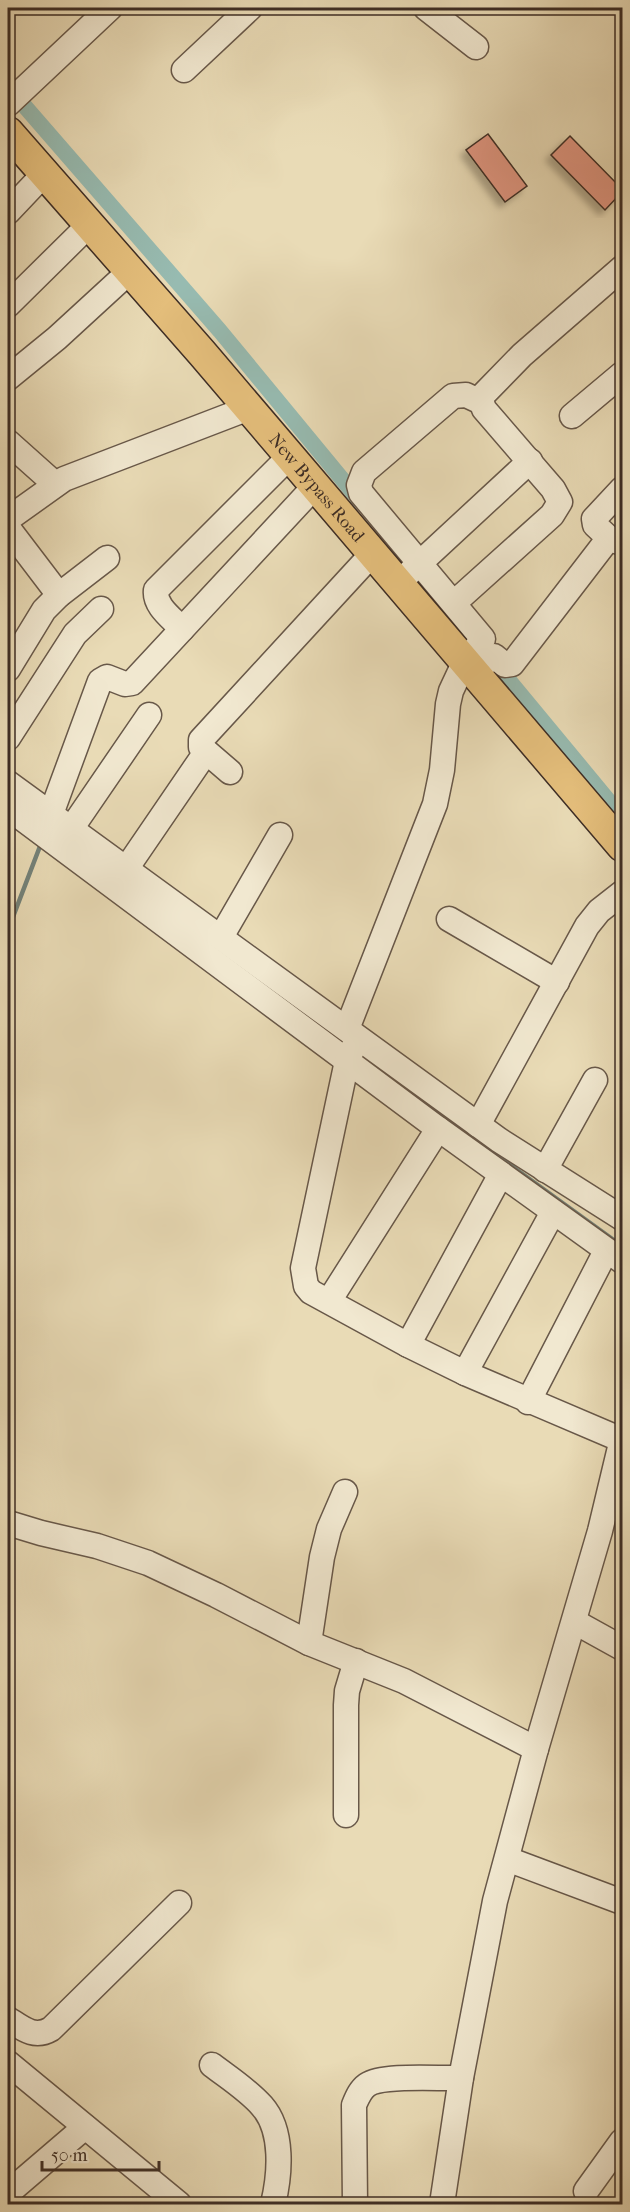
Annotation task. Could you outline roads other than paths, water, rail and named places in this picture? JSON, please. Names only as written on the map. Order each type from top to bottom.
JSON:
[{"type":"main road","name":"New Bypass Road","points":[[8,132],[373,553],[412,572],[622,846]]},
{"type":"street","points":[[13,98],[110,8]]},
{"type":"street","points":[[184,70],[250,8]]},
{"type":"street","points":[[426,8],[476,47]]},
{"type":"street","points":[[8,213],[44,174]]},
{"type":"street","points":[[8,305],[89,225]]},
{"type":"street","points":[[481,402],[484,394],[522,355],[622,268]]},
{"type":"street","points":[[8,378],[57,338],[130,271]]},
{"type":"street","points":[[572,416],[622,374]]},
{"type":"street","points":[[442,2205],[461,2078],[487,1938],[536,1749],[575,1622],[621,1452],[528,1402],[408,1345],[312,1292],[306,1286],[303,1268],[351,1046],[435,804],[442,770],[448,704],[454,680],[478,657],[482,636],[454,603],[412,572],[361,493],[360,480],[364,472],[453,396],[466,395],[481,402],[484,409],[558,495],[560,502],[558,508],[454,603]]},
{"type":"street","points":[[8,519],[55,484],[249,408]]},
{"type":"street","points":[[8,442],[55,484]]},
{"type":"street","points":[[182,629],[158,603],[155,597],[156,590],[290,456]]},
{"type":"street","points":[[412,572],[530,461]]},
{"type":"street","points":[[51,814],[100,681],[107,677],[125,684],[132,683],[315,486]]},
{"type":"street","points":[[478,657],[495,657],[507,665],[512,664],[616,541],[595,525],[594,519],[622,489]]},
{"type":"street","points":[[8,528],[59,595]]},
{"type":"street","points":[[230,772],[201,747],[201,740],[373,553]]},
{"type":"street","points":[[10,660],[44,610],[59,595],[107,558]]},
{"type":"street","points":[[8,738],[75,634],[101,609]]},
{"type":"street","points":[[71,829],[149,715]]},
{"type":"street","points":[[126,869],[206,752]]},
{"type":"street","points":[[8,783],[221,937],[351,1046],[438,1129],[614,1256],[528,1402]]},
{"type":"street","points":[[8,808],[351,1046],[622,1218]]},
{"type":"street","points":[[221,937],[280,835]]},
{"type":"street","points":[[478,1125],[587,926],[599,911],[622,893]]},
{"type":"street","points":[[449,919],[557,982]]},
{"type":"street","points":[[545,1170],[595,1080]]},
{"type":"street","points":[[329,1301],[438,1129]]},
{"type":"street","points":[[408,1345],[501,1174]]},
{"type":"street","points":[[465,1373],[553,1212]]},
{"type":"street","points":[[309,1643],[322,1557],[329,1529],[345,1492]]},
{"type":"street","points":[[8,1523],[97,1546],[148,1563],[309,1643],[404,1681],[536,1749]]},
{"type":"street","points":[[575,1622],[622,1648]]},
{"type":"street","points":[[346,1815],[346,1705],[347,1691],[356,1661]]},
{"type":"street","points":[[507,1860],[622,1902]]},
{"type":"street","points":[[8,2019],[33,2034],[51,2029],[179,1903]]},
{"type":"street","points":[[8,2063],[173,2203]]},
{"type":"street","points":[[212,2065],[264,2108],[269,2118],[278,2150],[278,2170],[273,2205]]},
{"type":"street","points":[[355,2205],[354,2105],[365,2086],[379,2079],[461,2078]]},
{"type":"street","points":[[8,2193],[85,2127]]},
{"type":"street","points":[[586,2191],[622,2141]]},
{"type":"waterway","points":[[8,87],[220,331],[361,502]]},
{"type":"waterway","points":[[492,660],[622,817]]},
{"type":"waterway","points":[[8,930],[42,841]]},
{"type":"waterway","points":[[357,1054],[622,1246]]}]
